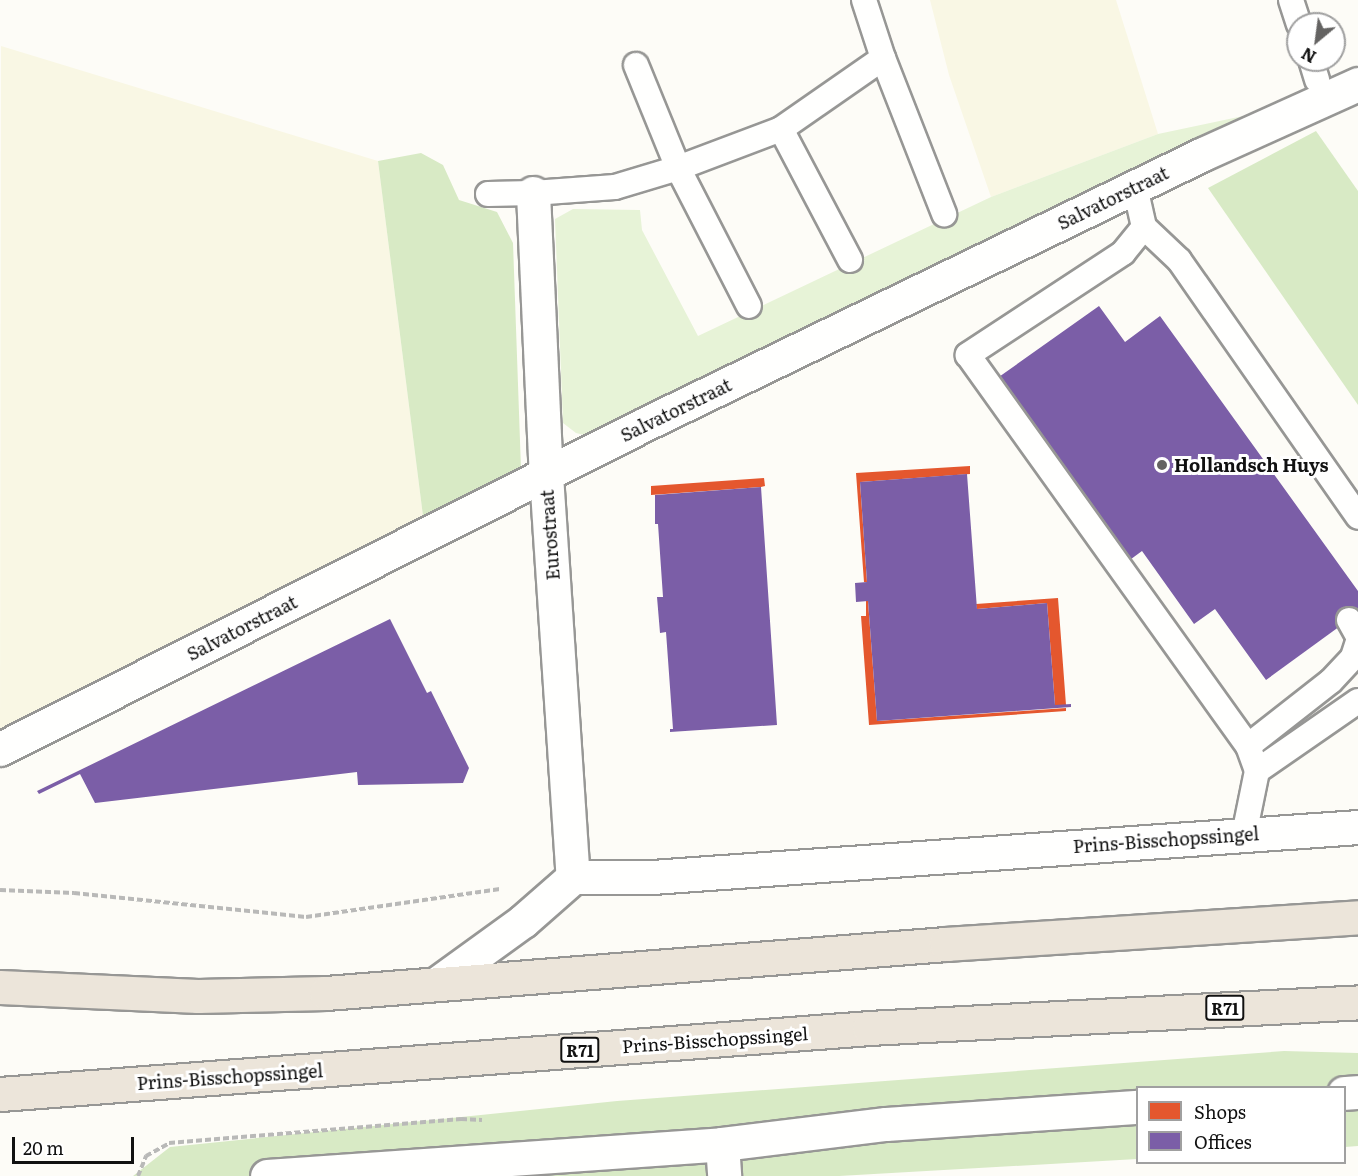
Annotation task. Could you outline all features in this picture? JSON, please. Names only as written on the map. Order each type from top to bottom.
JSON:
[{"type":"highway","points":[[0,987],[198,996],[326,993],[946,944],[1358,917]]},
{"type":"highway","name":"Prins-Bisschopssingel","points":[[0,1094],[869,1028],[1358,1002]]},
{"type":"street","name":"Salvatorstraat","points":[[0,749],[648,423],[1135,187],[1358,84]]},
{"type":"street","name":"Eurostraat","points":[[534,194],[546,475],[573,877]]},
{"type":"street","name":"Prins-Bisschopssingel","points":[[573,877],[652,877],[1358,827]]},
{"type":"street","points":[[436,984],[523,921],[573,877]]},
{"type":"street","points":[[267,1176],[723,1160],[886,1124],[1136,1107]]},
{"type":"lane","points":[[864,0],[883,58],[944,214]]},
{"type":"lane","points":[[488,194],[534,194],[615,187],[678,168],[781,129],[883,58]]},
{"type":"lane","points":[[636,65],[678,168],[749,306]]},
{"type":"lane","points":[[781,129],[850,260]]},
{"type":"lane","points":[[1135,187],[1144,227],[1179,260],[1358,517]]},
{"type":"lane","points":[[1144,227],[1123,253],[969,355],[1248,746],[1257,771],[1244,835]]},
{"type":"lane","points":[[1248,746],[1331,681],[1353,657],[1355,632]]},
{"type":"lane","points":[[1257,771],[1358,701]]},
{"type":"path","points":[[0,890],[74,893],[306,917],[504,888]]},
{"type":"shaded area","points":[[930,0],[1116,0],[1158,134],[991,197],[949,75]]},
{"type":"shaded area","points":[[1,46],[378,161],[423,516],[0,730]]},
{"type":"green space","points":[[1248,115],[592,437],[576,433],[563,423],[555,219],[573,209],[640,210],[642,230],[698,336],[991,197],[1158,134]]},
{"type":"green space","points":[[1316,131],[1358,191],[1358,405],[1208,188]]},
{"type":"green space","points":[[421,153],[443,165],[459,200],[497,212],[513,243],[521,469],[423,516],[378,161]]},
{"type":"green space","points":[[1284,1051],[1358,1053],[1358,1146],[1346,1147],[1346,1086],[1136,1086],[1136,1159],[839,1176],[133,1176],[170,1147],[617,1101]]},
{"type":"building: Shops","points":[[970,466],[970,474],[860,482],[867,582],[864,582],[856,473]]},
{"type":"building: Shops","points":[[764,478],[765,486],[761,487],[651,495],[651,486]]},
{"type":"building: Shops","points":[[1058,598],[1066,705],[1055,705],[1047,603],[977,609],[976,604]]},
{"type":"building: Shops","points":[[866,601],[868,601],[877,721],[1066,708],[1066,711],[869,725],[861,616],[866,616]]},
{"type":"building: Offices","name":"Hollandsch Huys","points":[[1099,306],[1125,342],[1160,316],[1358,591],[1358,613],[1266,680],[1215,609],[1194,624],[1142,551],[1127,562],[996,379]]},
{"type":"building: Offices","points":[[967,474],[977,609],[1047,603],[1055,705],[1071,704],[1071,707],[877,721],[868,601],[856,602],[855,583],[867,582],[860,482]]},
{"type":"building: Offices","points":[[761,487],[777,725],[670,732],[670,729],[673,729],[666,632],[660,633],[657,597],[663,597],[658,524],[655,524],[655,495]]},
{"type":"building: Offices","points":[[390,619],[427,693],[431,691],[469,768],[463,783],[358,785],[357,772],[95,803],[80,774],[39,794],[37,791]]},
{"type":"place","name":"Hollandsch Huys","points":[[1162,465]]}]
